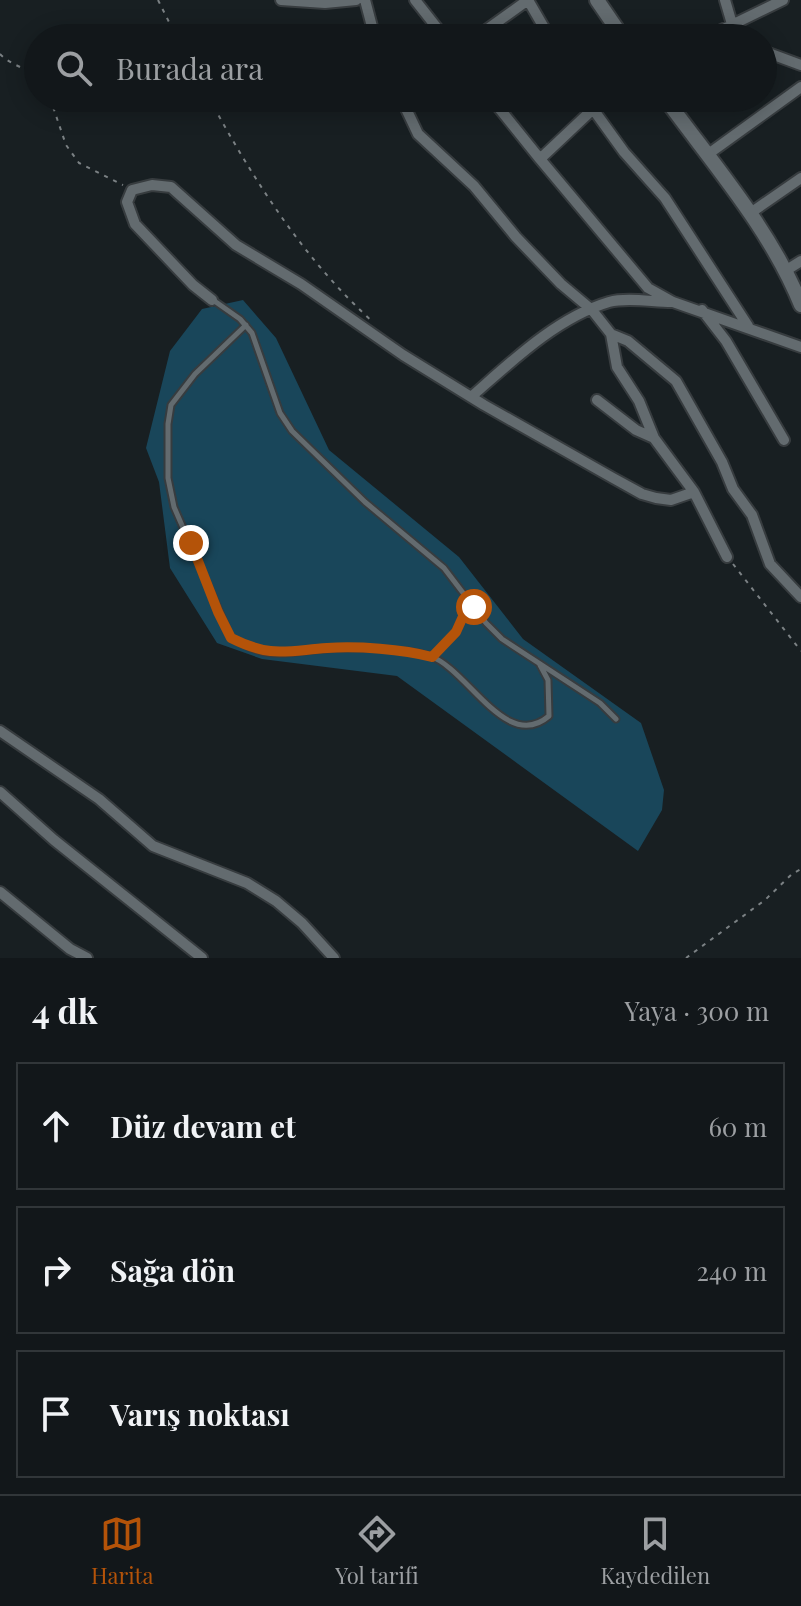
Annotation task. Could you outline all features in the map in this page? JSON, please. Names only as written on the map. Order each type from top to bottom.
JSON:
[{"type":"street","points":[[281,0],[325,3],[356,0]]},
{"type":"street","points":[[365,0],[371,24]]},
{"type":"street","points":[[415,0],[434,24]]},
{"type":"street","points":[[490,24],[510,5],[528,0],[542,24]]},
{"type":"street","points":[[597,0],[613,24]]},
{"type":"street","points":[[725,0],[732,24],[783,0]]},
{"type":"street","points":[[777,56],[801,65]]},
{"type":"street","points":[[777,104],[801,87]]},
{"type":"street","points":[[408,112],[424,141],[474,186],[516,237],[561,284],[592,310],[611,334],[617,367],[639,401],[654,438],[694,492],[727,557]]},
{"type":"street","points":[[502,112],[648,288],[673,302],[801,347]]},
{"type":"street","points":[[540,159],[590,112]]},
{"type":"street","points":[[594,112],[665,198],[748,326]]},
{"type":"street","points":[[675,112],[749,214],[785,271],[801,305]]},
{"type":"street","points":[[707,155],[766,112]]},
{"type":"street","points":[[749,214],[801,178]]},
{"type":"street","points":[[212,300],[193,285],[135,224],[127,202],[132,190],[152,185],[171,187],[236,245],[301,284],[403,355],[642,494],[671,500],[694,492]]},
{"type":"street","points":[[785,271],[801,261]]},
{"type":"street","points":[[471,397],[518,356],[572,318],[611,301],[673,302]]},
{"type":"street","points":[[702,310],[726,341],[784,440]]},
{"type":"street","points":[[611,334],[628,341],[676,381],[722,462],[733,489],[752,515],[770,564],[801,597]]},
{"type":"street","points":[[597,400],[636,430],[654,438]]},
{"type":"street","points":[[0,731],[99,799],[153,846],[247,883],[276,901],[302,923],[334,958]]},
{"type":"street","points":[[0,792],[54,840],[202,958]]},
{"type":"street","points":[[0,892],[70,949],[87,958]]},
{"type":"lane","points":[[212,300],[252,333],[280,413],[292,431],[365,502],[444,568],[502,639],[600,703],[616,719]]},
{"type":"lane","points":[[246,325],[195,374],[171,405],[168,424],[168,478],[174,507],[231,638],[266,652],[288,653],[328,648],[416,653],[432,657],[458,675],[505,720],[525,728],[540,724],[549,716],[548,680],[540,665]]},
{"type":"lane","points":[[432,657],[456,632],[470,601]]},
{"type":"path","points":[[158,0],[170,24]]},
{"type":"path","points":[[0,54],[24,71]]},
{"type":"path","points":[[55,112],[66,145],[79,163],[132,190]]},
{"type":"path","points":[[217,112],[278,212],[339,291],[381,329]]},
{"type":"path","points":[[727,557],[801,651]]},
{"type":"path","points":[[686,958],[765,900],[801,869]]},
{"type":"shaded area","points":[[243,300],[276,338],[329,450],[459,557],[523,639],[641,723],[664,790],[662,810],[638,851],[397,676],[262,659],[217,643],[170,568],[159,482],[146,448],[170,351],[202,309]]},
{"type":"route","points":[[191,543],[231,638],[266,652],[288,653],[328,648],[416,653],[432,657],[456,632],[470,601],[474,607]]}]
